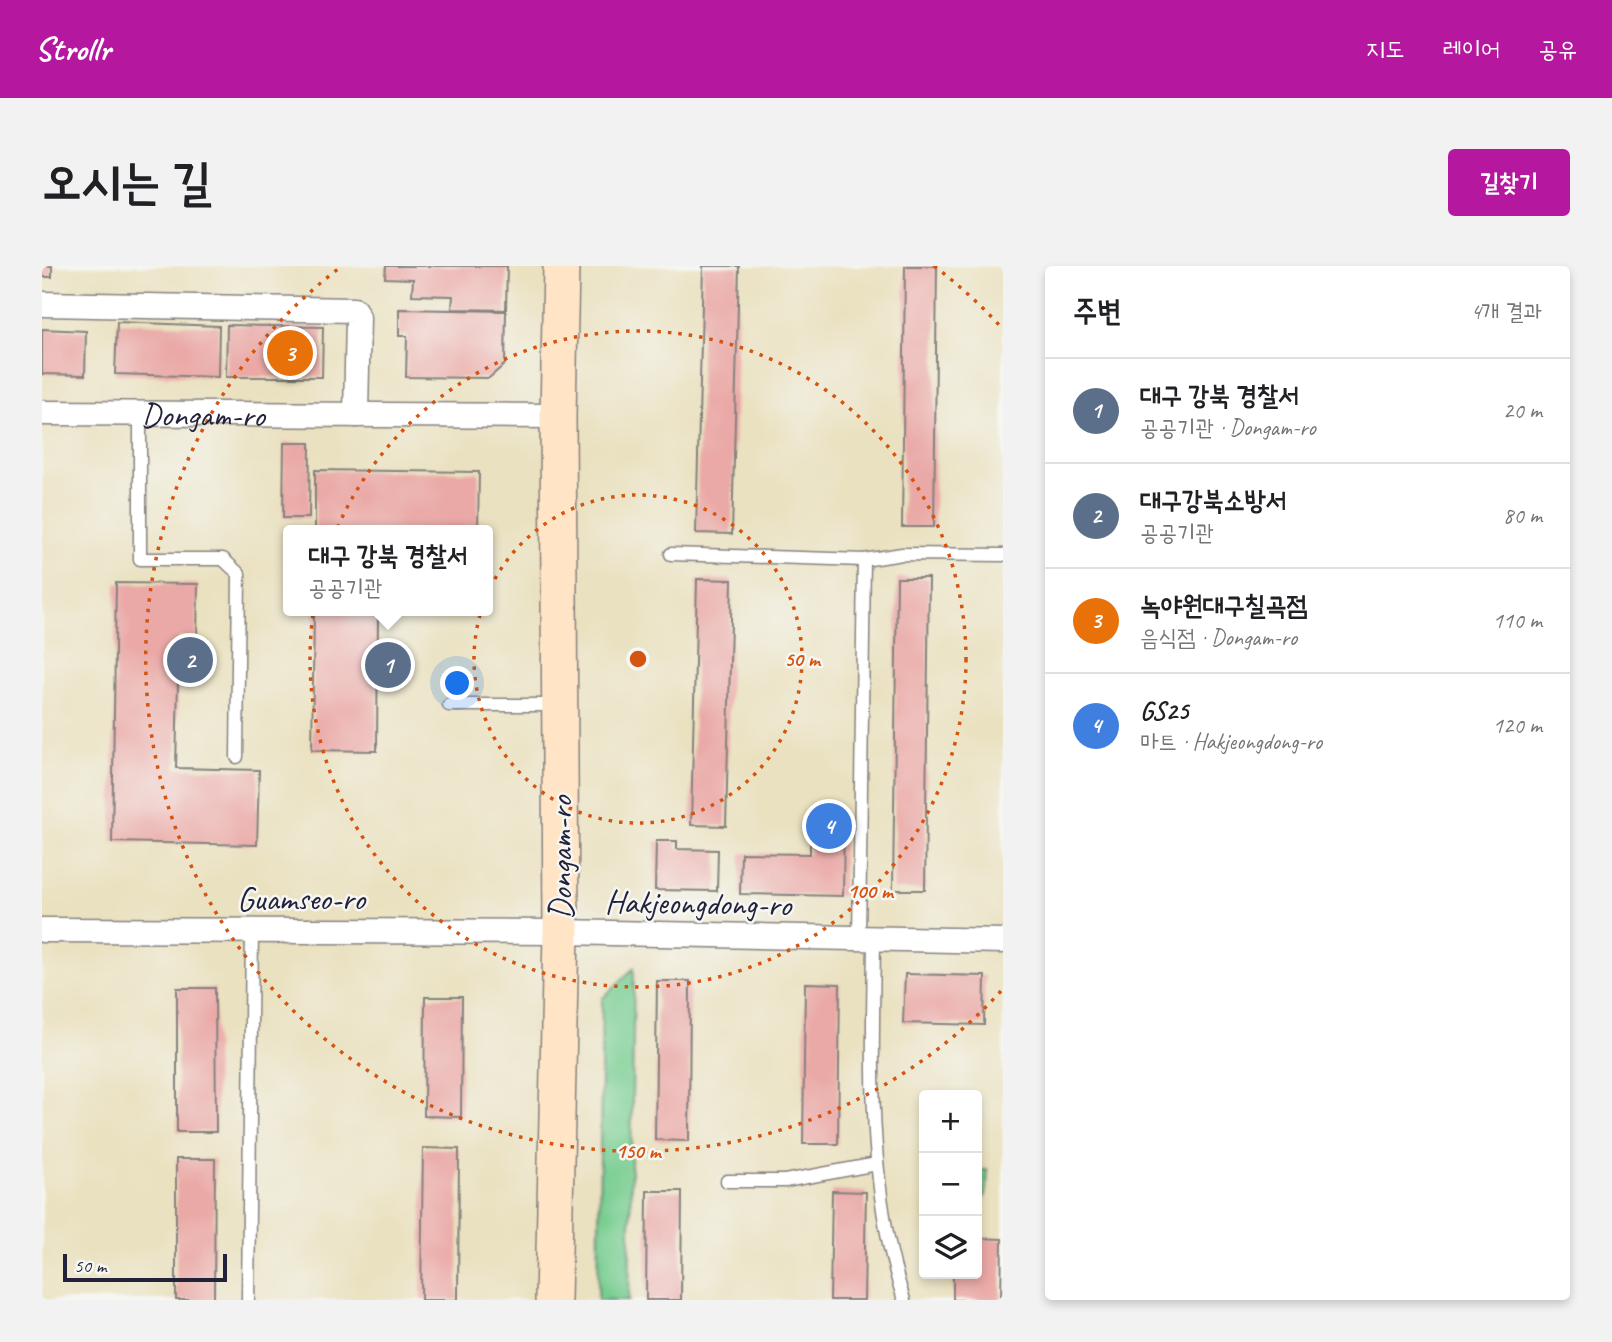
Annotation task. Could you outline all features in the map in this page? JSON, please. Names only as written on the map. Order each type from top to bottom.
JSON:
[{"type":"main road","name":"Dongam-ro","points":[[553,1300],[561,932],[558,416],[561,266]]},
{"type":"street","points":[[42,304],[354,310],[358,317],[356,415]]},
{"type":"street","name":"Dongam-ro","points":[[42,413],[558,416]]},
{"type":"street","name":"Guamseo-ro","points":[[42,930],[561,932]]},
{"type":"street","name":"Hakjeongdong-ro","points":[[561,932],[1003,941]]},
{"type":"lane","points":[[140,414],[140,559],[223,559],[239,574],[237,757]]},
{"type":"lane","points":[[671,554],[864,560],[902,554],[1003,555]]},
{"type":"lane","points":[[864,560],[866,938],[873,1120],[877,1164],[895,1273],[904,1300]]},
{"type":"lane","points":[[449,705],[559,705]]},
{"type":"lane","points":[[248,1300],[251,931]]},
{"type":"lane","points":[[727,1181],[785,1181],[877,1164]]},
{"type":"green space","points":[[634,968],[629,1300],[598,1300],[602,999]]},
{"type":"green space","points":[[982,1170],[987,1170],[982,1200]]},
{"type":"building","points":[[42,266],[52,266],[52,277],[42,277]]},
{"type":"building","points":[[386,266],[507,266],[506,310],[452,309],[453,296],[412,295],[413,279],[385,278]]},
{"type":"building","points":[[703,266],[739,266],[732,534],[696,533]]},
{"type":"building","points":[[905,266],[937,266],[934,527],[902,527]]},
{"type":"building","points":[[399,309],[506,311],[505,364],[489,378],[406,377],[407,336],[399,336]]},
{"type":"building","points":[[117,322],[219,326],[218,377],[115,374]]},
{"type":"building","points":[[227,325],[323,327],[322,377],[226,377]]},
{"type":"building","points":[[42,329],[86,331],[85,375],[42,374]]},
{"type":"building","points":[[284,443],[310,443],[309,518],[283,518]]},
{"type":"building","points":[[315,470],[479,472],[478,525],[315,525]]},
{"type":"building","points":[[897,578],[929,578],[925,890],[893,890]]},
{"type":"building","points":[[697,579],[732,580],[726,826],[691,825]]},
{"type":"building","points":[[116,583],[198,584],[197,637],[179,637],[176,768],[259,770],[257,845],[112,842]]},
{"type":"building","points":[[314,616],[378,616],[377,751],[312,750]]},
{"type":"building","points":[[810,814],[844,814],[843,896],[740,894],[741,853],[810,854]]},
{"type":"building","points":[[656,841],[677,841],[677,849],[718,850],[717,891],[655,890]]},
{"type":"building","points":[[905,974],[985,976],[984,1025],[903,1023]]},
{"type":"building","points":[[657,981],[690,981],[689,1141],[655,1140]]},
{"type":"building","points":[[805,983],[840,984],[838,1144],[803,1144]]},
{"type":"building","points":[[177,988],[215,988],[216,1132],[177,1132]]},
{"type":"building","points":[[425,997],[462,997],[461,1117],[424,1116]]},
{"type":"building","points":[[423,1148],[459,1149],[458,1300],[421,1300]]},
{"type":"building","points":[[176,1159],[215,1159],[214,1300],[176,1300]]},
{"type":"building","points":[[647,1191],[682,1191],[681,1300],[646,1300]]},
{"type":"building","points":[[832,1191],[866,1192],[864,1300],[830,1300]]},
{"type":"building","points":[[982,1238],[1002,1239],[1001,1300],[953,1300],[953,1279],[982,1279]]},
{"type":"place","name":"녹야원대구칠곡점","points":[[290,353]]},
{"type":"place","name":"대구강북소방서","points":[[190,660]]},
{"type":"place","name":"대구 강북 경찰서","points":[[388,665]]},
{"type":"place","name":"GS25","points":[[829,826]]}]
